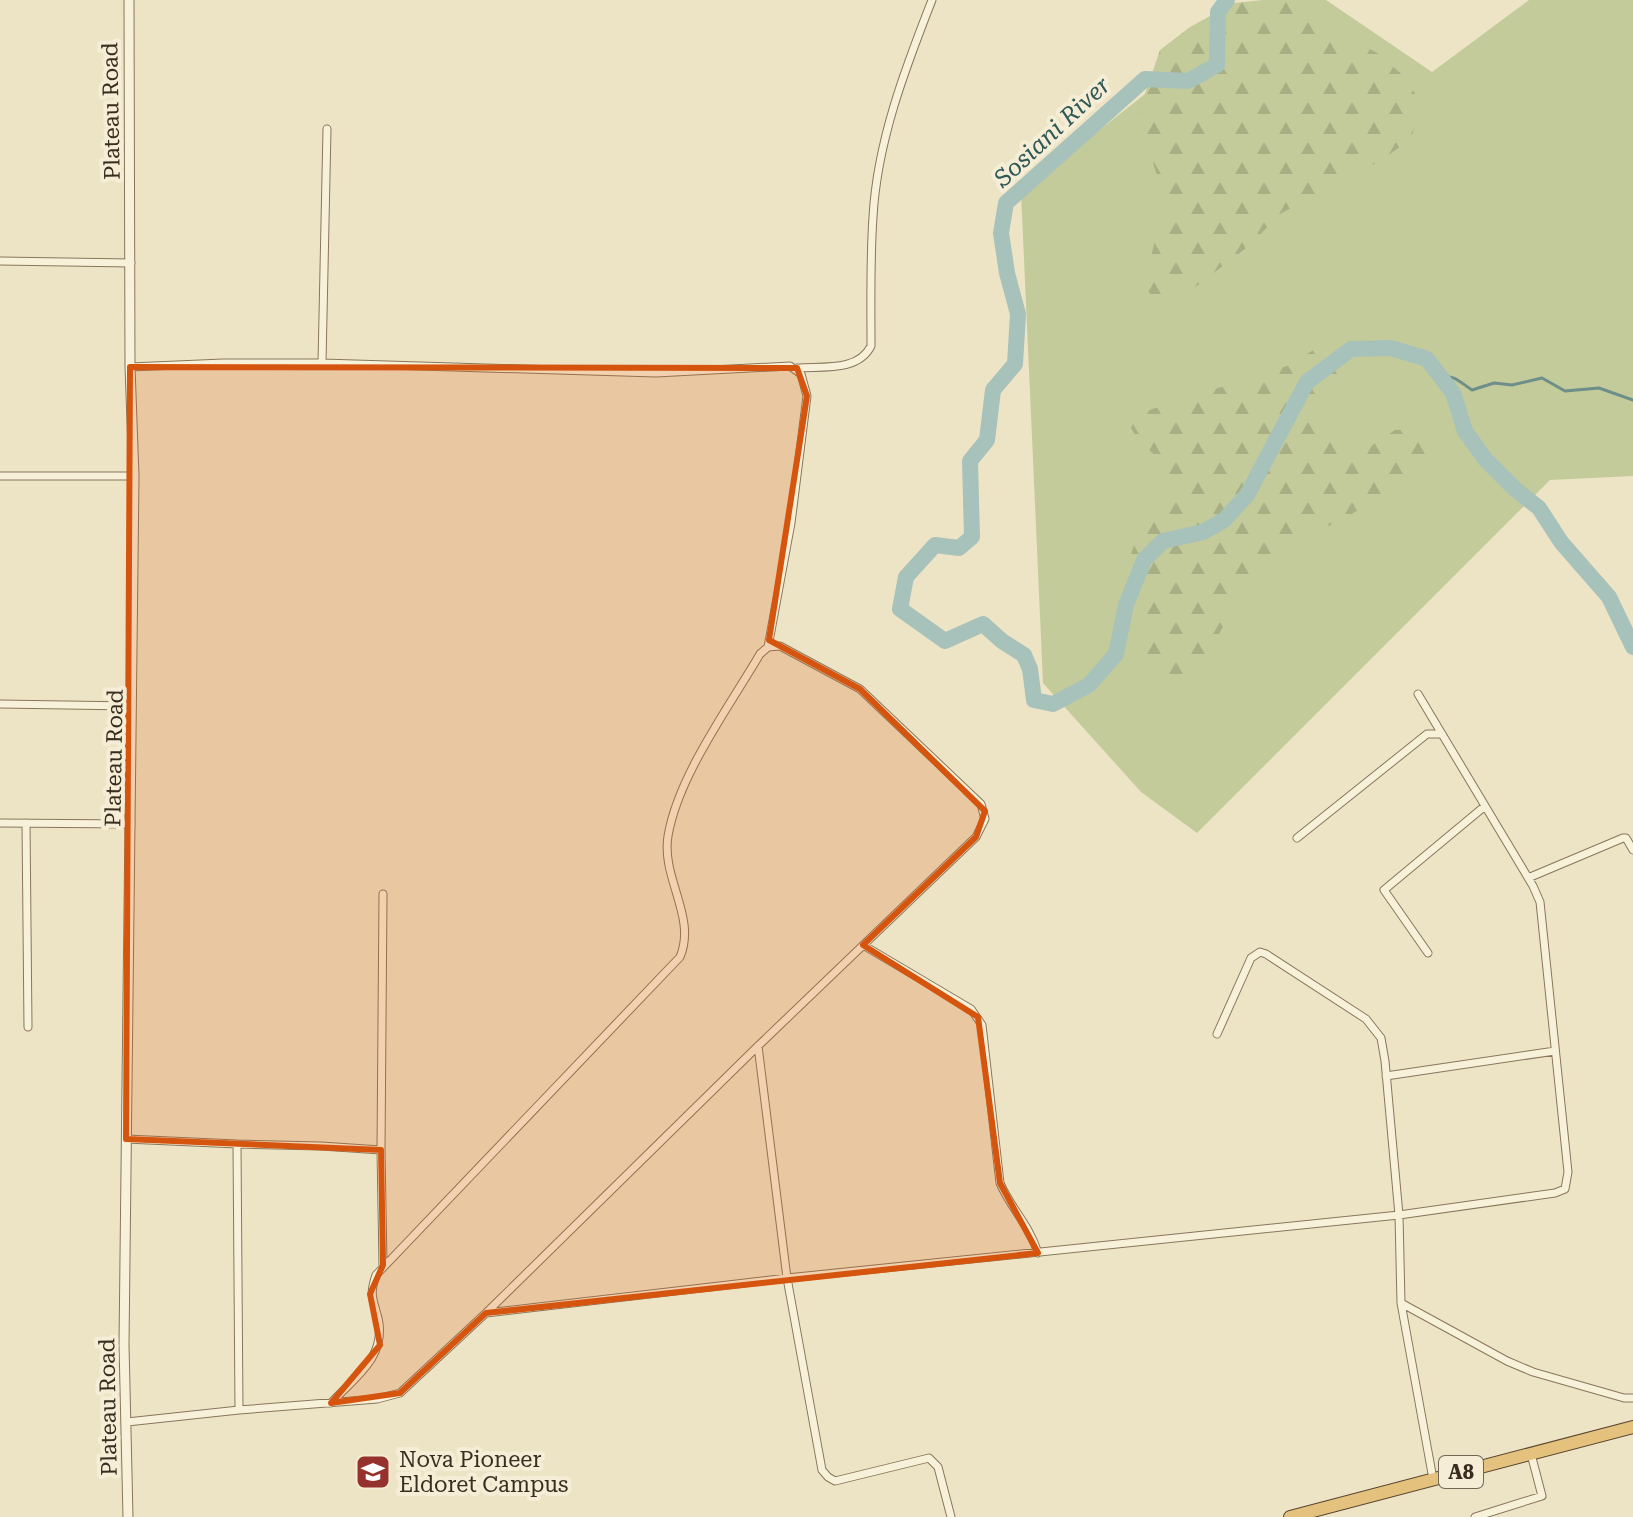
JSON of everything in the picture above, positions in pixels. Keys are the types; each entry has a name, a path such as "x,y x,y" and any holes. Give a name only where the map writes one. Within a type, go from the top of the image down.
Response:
{"highway":[{"name":"A8","path":"1290,1517 1313,1514 1633,1427"}],"street":[{"name":"Plateau Road","path":"128,1517 124,1345 134,476 130,367 129,0"},
{"path":"130,367 322,363 656,373 854,364 865,357 871,346 873,215 881,167 903,74 932,0"},
{"path":"322,363 327,129"},
{"path":"0,261 131,263"},
{"path":"768,647 791,523 807,396 797,368"},
{"path":"0,476 134,476"},
{"path":"127,1422 377,1399 400,1393 976,837 984,825 985,811 972,794 860,689 780,646 768,647 760,654 683,785 667,838 671,875 685,925 685,946 680,957 383,1265 370,1294 378,1319 380,1345 375,1357 331,1403"},
{"path":"486,1313 787,1278 1399,1215 1555,1193 1565,1189 1568,1172 1540,902 1418,694"},
{"path":"0,704 132,706"},
{"path":"1297,838 1427,734 1442,734"},
{"path":"1428,953 1384,890 1485,806"},
{"path":"0,823 131,824"},
{"path":"26,823 28,1027"},
{"path":"1528,878 1623,838 1633,850"},
{"path":"383,894 383,1265"},
{"path":"863,945 971,1009 978,1017 982,1025 1000,1183 1005,1196 1032,1232 1038,1253"},
{"path":"1217,1034 1251,958 1260,952 1366,1019 1381,1038 1399,1215 1401,1303 1433,1479"},
{"path":"758,1046 787,1278 822,1470 835,1481 929,1458 938,1467 951,1517"},
{"path":"1386,1076 1555,1051"},
{"path":"126,1139 381,1150"},
{"path":"237,1144 239,1410"},
{"path":"1401,1303 1520,1366 1624,1398 1633,1398"},
{"path":"1475,1517 1542,1496 1531,1454"}],"highlighted area":[{"path":"130,367 797,368 807,396 769,640 860,689 985,811 976,837 863,945 978,1017 1000,1183 1038,1253 486,1313 400,1393 331,1403 380,1345 370,1294 383,1265 381,1150 126,1139"}],"green space":[{"path":"1264,0 1326,0 1432,72 1529,0 1633,0 1633,476 1550,480 1197,833 1141,792 1043,683 1021,192"},
{"path":"1293,0 1337,31 1379,54 1408,80 1421,106 1411,139 1380,161 1280,214 1250,245 1189,292 1166,300 1151,295 1144,285 1164,204 1137,117 1160,50 1190,27 1234,3"},
{"path":"1315,349 1344,349 1353,369 1326,383 1312,404 1342,457 1368,448 1395,430 1427,429 1440,451 1425,472 1387,491 1344,519 1302,538 1256,583 1227,620 1199,668 1174,684 1145,673 1138,593 1127,566 1140,527 1161,499 1158,458 1138,440 1131,428 1137,414 1290,365"}],"waterway":[{"name":"Sosiani River","path":"1227,0 1218,12 1217,65 1188,81 1145,79 1006,203 1001,233 1018,314 1015,364 993,390 987,440 970,461 972,537 959,548 935,545 906,577 900,609 945,641 983,624 1024,655 1030,669 1034,700 1053,704 1089,685 1116,654 1126,605 1144,560 1163,541 1203,532 1224,520 1247,495 1307,382 1351,349 1391,348 1427,359 1453,393 1465,431 1485,459 1539,508 1561,542 1609,597 1633,647"},
{"path":"1440,377 1453,378 1472,390 1494,383 1512,385 1542,378 1565,391 1599,388 1633,400"}],"place":[{"name":"Nova Pioneer Eldoret Campus","path":"373,1472"}]}
